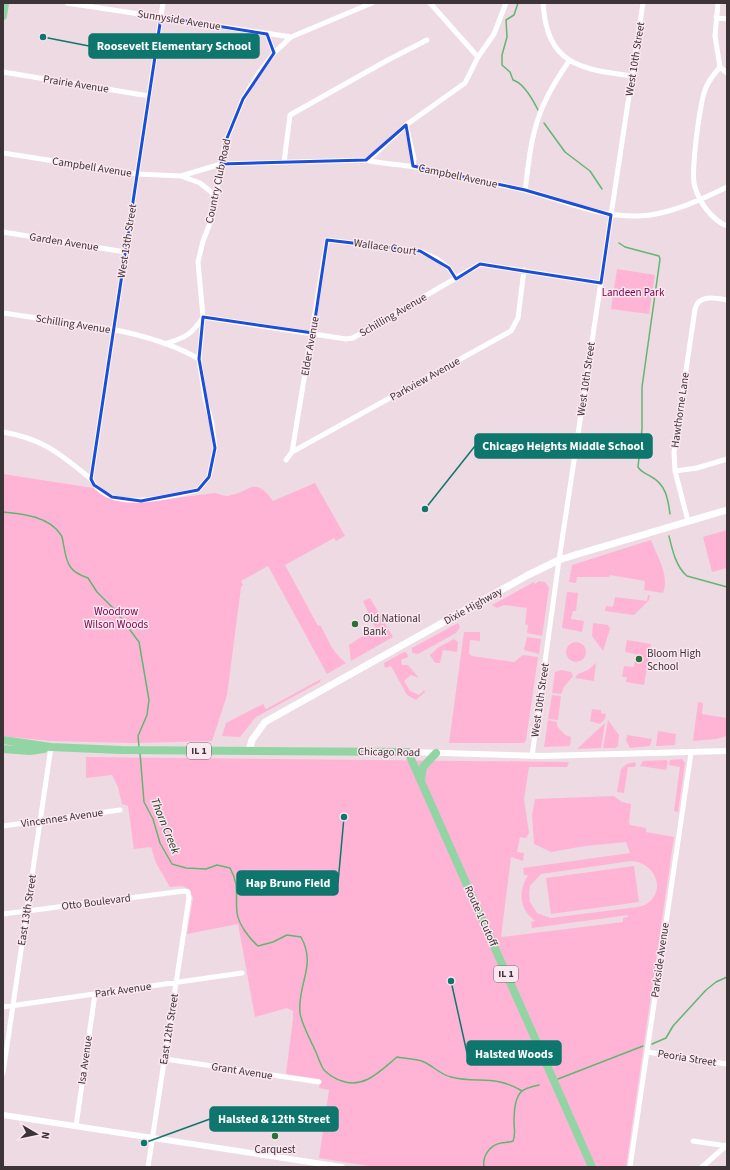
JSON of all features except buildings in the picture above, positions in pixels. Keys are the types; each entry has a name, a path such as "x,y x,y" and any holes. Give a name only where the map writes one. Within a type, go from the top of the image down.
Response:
{"main road":[{"path":"3,16 5,3"},
{"name":"Dixie Highway","path":"249,751 254,737 265,722 528,575 559,560 727,510"},
{"name":"Chicago Road","path":"3,740 51,747 150,751 408,752"},
{"name":"Chicago Road","path":"3,748 30,751 51,747"},
{"name":"Route 1 Cutoff","path":"408,752 592,1167"},
{"path":"421,780 423,767 436,752"}],"street":[{"name":"Sunnyside Avenue","path":"67,3 291,37"},
{"name":"West 13th Street","path":"91,479 163,3"},
{"name":"Country Club Road","path":"91,479 94,485 112,497 141,501 198,490 209,477 215,448 212,424 205,398 199,359 203,317 198,262 202,241 212,218 225,143 243,99 258,74 274,53 291,37 372,3"},
{"path":"430,3 478,57"},
{"path":"366,160 374,155 406,125 465,83 478,57 494,34 506,3"},
{"path":"543,3 547,32 555,46 569,61 593,71 632,76"},
{"name":"West 10th Street","path":"532,756 559,560 643,3"},
{"path":"718,3 715,36 720,67 727,73"},
{"path":"716,18 727,19"},
{"path":"267,34 274,53"},
{"path":"284,162 290,115 386,61 427,40"},
{"path":"525,190 534,133 551,88 569,61"},
{"path":"720,67 710,78 705,91 693,170 695,187 709,214 727,226"},
{"name":"Prairie Avenue","path":"3,72 149,96"},
{"path":"406,125 414,160 413,166"},
{"name":"Campbell Avenue","path":"3,153 137,174 181,176 200,182 216,196"},
{"name":"Campbell Avenue","path":"181,176 221,164 366,160 381,164 413,166 525,190 595,213 639,216 660,213 702,200 727,187"},
{"name":"Garden Avenue","path":"3,232 125,252"},
{"name":"Wallace Court","path":"327,240 420,251 437,259 449,268 456,279"},
{"name":"Elder Avenue","path":"292,452 313,333 327,240"},
{"name":"Schilling Avenue","path":"203,317 346,339 353,338 480,264 601,283"},
{"name":"Parkview Avenue","path":"286,460 292,452 511,331 518,318 524,270"},
{"name":"Hawthorne Lane","path":"688,521 675,471 675,445 695,310 700,300 709,298 727,300"},
{"name":"Schilling Avenue","path":"3,312 143,335 188,352 199,359"},
{"path":"165,344 187,336 195,330 203,317"},
{"path":"3,432 35,440 52,448 91,479"},
{"path":"675,471 697,468 727,459"},
{"name":"East 13th Street","path":"3,1073 51,747"},
{"name":"Chicago Road","path":"408,752 532,756 727,751"},
{"name":"Parkside Avenue","path":"630,1167 691,753"},
{"name":"Vincennes Avenue","path":"3,826 120,810"},
{"name":"Otto Boulevard","path":"3,914 184,891 188,892"},
{"name":"East 12th Street","path":"148,1167 189,898 188,892"},
{"name":"Park Avenue","path":"3,1007 242,974"},
{"name":"Isa Avenue","path":"76,1126 95,994"},
{"name":"Peoria Street","path":"647,1052 727,1064"},
{"name":"Grant Avenue","path":"165,1059 319,1082"},
{"path":"3,1115 153,1138 309,1165 342,1167"},
{"path":"693,1141 727,1146"},
{"path":"702,1167 727,1146"}],"highlighted area":[{"path":"161,17 267,34 274,53 243,99 225,143 221,164 366,160 406,125 413,166 525,190 611,215 601,283 480,264 456,279 449,268 420,251 327,240 313,333 203,317 199,359 215,448 209,477 198,490 141,501 112,497 94,485 91,479"}],"green space":[{"name":"Landeen Park","path":"617,269 655,275 649,314 611,309"},
{"name":"Woodrow Wilson Woods","path":"3,474 93,488 110,498 137,503 215,493 228,496 252,487 261,489 267,493 273,501 315,483 345,536 336,541 334,538 285,565 318,626 320,625 334,650 346,663 327,674 268,566 241,581 243,585 241,587 227,695 212,741 133,743 49,741 3,736"},
{"path":"727,530 727,568 712,572 703,537"},
{"path":"651,540 664,573 665,586 663,593 644,590 645,581 610,575 609,577 577,577 576,583 569,582 572,565"},
{"path":"539,581 545,582 549,588 542,636 527,633 528,625 525,624 527,608 504,605 497,608 492,605 534,582 535,584"},
{"path":"567,592 578,593 576,611 573,611 571,619 584,621 582,632 562,628"},
{"path":"648,595 650,595 649,600 634,615 605,611 606,606 613,607 615,597 647,601"},
{"path":"370,598 393,637 351,661 349,645 375,628 363,601"},
{"path":"458,623 460,627 456,633 418,654 412,653 412,648"},
{"path":"593,623 608,625 610,629 603,651 592,636"},
{"path":"464,632 480,632 480,641 470,640 469,654 472,656 514,662 523,655 538,657 526,740 524,743 449,743"},
{"path":"527,637 541,639 539,654 524,650"},
{"path":"454,639 458,642 457,652 443,650 440,663 435,663 430,655 439,647"},
{"path":"627,640 651,644 644,685 626,682 627,677 622,677 624,666 634,667 636,654 625,652"},
{"path":"572,642 580,642 586,648 586,656 580,662 572,662 566,656 566,648"},
{"path":"404,652 407,653 408,657 401,660 402,665 408,665 419,678 411,675 404,681 410,691 419,695 424,690 425,692 416,700 407,695 391,666 385,668 384,663"},
{"path":"596,663 594,681 575,678 578,674 588,670"},
{"path":"561,670 571,672 573,676 564,687 561,694 552,693 555,672"},
{"path":"321,679 320,682 256,717 240,737 222,736 226,723 263,704 266,709"},
{"path":"552,695 561,696 558,720 548,719"},
{"path":"698,702 703,703 702,714 727,718 727,736 716,739 693,741"},
{"path":"592,709 601,710 601,713 606,714 605,719 600,724 590,721"},
{"path":"548,720 557,722 557,726 565,735 571,737 570,746 544,747"},
{"path":"608,720 619,735 618,746 615,748 603,748"},
{"path":"605,723 601,748 577,749"},
{"path":"658,731 676,734 675,745 656,746"},
{"path":"627,735 652,739 650,746 630,748 626,741"},
{"path":"86,757 569,762 567,767 529,767 524,799 529,833 526,838 520,837 517,852 524,853 523,861 511,857 501,937 623,922 623,918 628,917 628,915 532,928 531,922 535,921 523,905 522,893 528,875 524,875 523,868 630,853 626,842 585,846 551,852 534,844 532,815 535,799 614,796 622,802 631,804 630,825 646,828 646,832 674,837 626,1167 375,1167 319,1158 329,1090 319,1088 320,1079 286,1074 293,1011 287,1008 255,1017 238,924 187,934 193,898 189,889 182,886 170,887 156,863 151,847 134,849 128,806 122,804 118,787 112,775 86,778","holes":["631,861 647,866 656,878 656,892 652,899 645,905 550,918 537,913 530,902 530,886 541,874"]},
{"path":"682,759 685,763 678,812 674,811 680,767 669,765 670,760"},
{"path":"666,760 668,762 666,770 640,766 643,761"},
{"path":"635,762 635,767 628,767 624,793 617,792 621,769 627,764"},
{"path":"634,866 639,902 551,914 546,878"}],"waterway":[{"path":"518,3 514,15 506,20 507,37 502,55 502,65 510,72 513,80 524,88 538,110"},
{"path":"544,123 565,152 590,171 602,189"},
{"path":"619,243 625,247 659,256 660,259 642,387 642,429 638,467 660,483 667,497 670,514"},
{"name":"Thorn Creek","path":"3,512 35,517 43,520 56,529 62,536 66,559 70,567 77,573 88,578 97,592 115,610 139,642 149,700 147,715 138,736 139,747"},
{"path":"669,536 677,563 687,576 727,587"},
{"name":"Thorn Creek","path":"140,753 144,802 153,819 160,843 172,864 186,868 206,869 217,865 230,868 236,885 238,918 245,931 258,946 273,942 287,935 301,937 305,947 307,966 301,993 300,1013 306,1032 321,1065 326,1072 339,1080 357,1083 365,1081 378,1073 397,1057 421,1061 451,1077 494,1081 512,1086 522,1091"},
{"path":"652,1044 666,1038 673,1026 706,990 716,982 727,977"},
{"path":"558,1079 643,1046"},
{"path":"484,1167 484,1159 493,1146 513,1141 515,1134 514,1122 516,1102 521,1092 530,1087 539,1085"}],"place":[{"name":"Roosevelt Elementary School","path":"43,37"},
{"name":"Chicago Heights Middle School","path":"425,509"},
{"name":"Old National Bank","path":"355,624"},
{"name":"Bloom High School","path":"639,659"},
{"name":"Hap Bruno Field","path":"344,817"},
{"name":"Halsted Woods","path":"451,981"},
{"name":"Carquest","path":"275,1136"},
{"name":"Halsted & 12th Street","path":"144,1143"}]}
